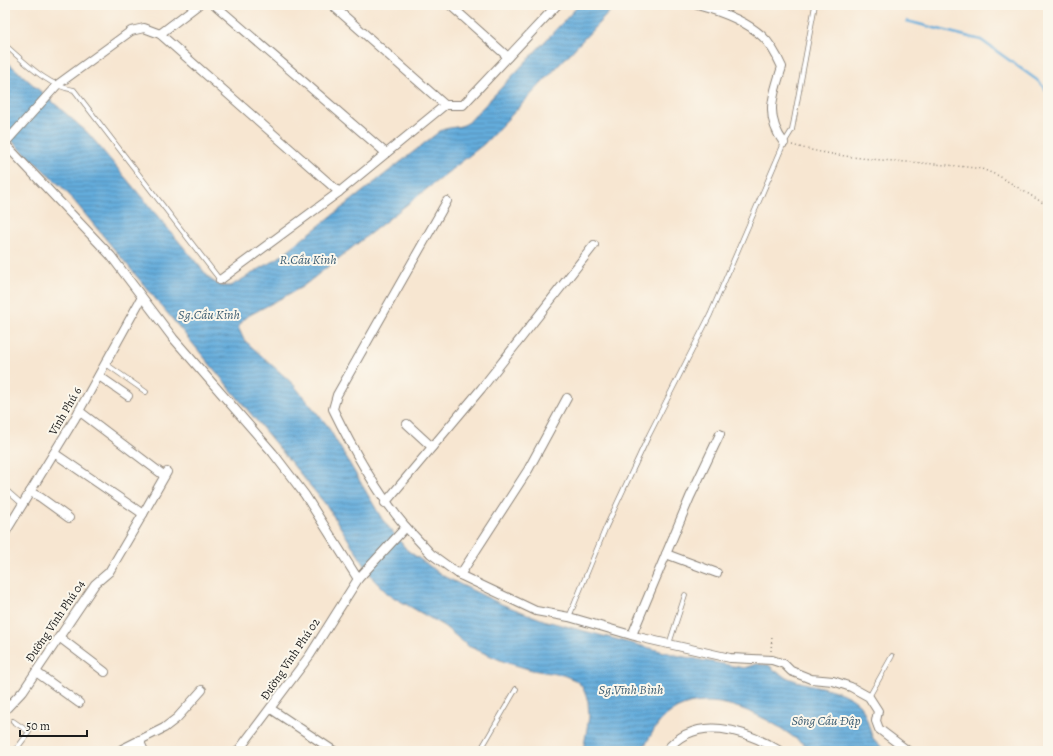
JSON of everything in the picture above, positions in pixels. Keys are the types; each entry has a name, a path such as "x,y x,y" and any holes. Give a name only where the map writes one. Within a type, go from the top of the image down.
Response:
{"street":[{"path":"160,34 198,5"},
{"path":"215,5 386,153"},
{"path":"450,5 508,57"},
{"path":"697,5 714,10 739,21 762,36 774,51 782,67 772,100 771,110 777,131 784,143"},
{"path":"336,6 445,105"},
{"path":"220,280 339,192 445,105 463,105 508,57 551,7"},
{"path":"339,192 160,34 144,28 131,31 56,86 7,142 110,256 141,299 173,338 273,453 305,495 360,576"},
{"path":"447,201 337,395 333,409 351,445 385,503 431,554 460,575 536,611 569,617 632,635 730,658 767,660 784,664 790,671 811,679 842,683 869,697 878,711 876,721 879,729 908,751"},
{"path":"385,503 481,389 594,245"},
{"name":"Vĩnh Phú 6","path":"5,533 79,411 141,299"},
{"path":"99,376 128,396"},
{"path":"460,575 528,470 567,398"},
{"name":"Đường Vĩnh Phú 04","path":"5,710 23,691 95,584 109,572 164,473 79,411"},
{"path":"407,424 432,447"},
{"path":"632,635 666,554 720,434"},
{"path":"54,453 142,514"},
{"path":"30,492 40,497 70,518"},
{"name":"Đường Vĩnh Phú 02","path":"238,751 310,655 360,576 406,527"},
{"path":"666,554 717,573"},
{"path":"59,637 105,672"},
{"path":"36,672 79,704"},
{"path":"121,751 122,749 164,728 177,718 202,690"},
{"path":"271,709 334,751"},
{"path":"666,751 675,741 686,733 704,729 728,730 745,733 780,751"},
{"path":"139,740 144,751"}],"lane":[{"path":"569,617 606,527 649,435 710,315 784,143 794,124 815,5"},
{"path":"5,44 56,86 74,90 220,280"},
{"path":"105,363 146,392"},
{"path":"5,489 23,504"},
{"path":"669,644 685,595"},
{"path":"869,697 892,656"},
{"path":"480,751 516,689"},
{"path":"13,721 29,732 15,751"},
{"path":"483,746 489,751"}],"path":[{"path":"784,143 805,149 856,157 982,169 999,176 1048,206"},
{"path":"767,660 772,648 772,636"}],"water":[{"path":"579,5 616,5 484,144 302,287 246,317 238,327 244,340 292,383 327,425 382,519 407,550 445,577 501,604 546,621 680,656 744,668 756,664 769,665 778,673 789,678 838,692 859,704 864,712 873,738 887,751 817,751 767,720 740,708 712,702 697,702 684,706 666,716 651,735 642,751 583,751 589,717 588,701 583,688 579,683 563,675 532,670 505,662 468,646 444,626 388,594 374,580 327,506 65,190 5,135 5,60 88,133 211,280 221,286 231,286 278,258 440,131 447,128 462,126 469,122"}],"waterway":[{"path":"907,21 981,40 1037,80 1048,92"}],"water label":[{"name":"R.Cầu Kinh","path":"308,259"},
{"name":"Sg.Cầu Kinh","path":"209,314"},
{"name":"Sg.Vĩnh Bình","path":"631,689"},
{"name":"Sông Cầu Đập","path":"826,720"}]}
